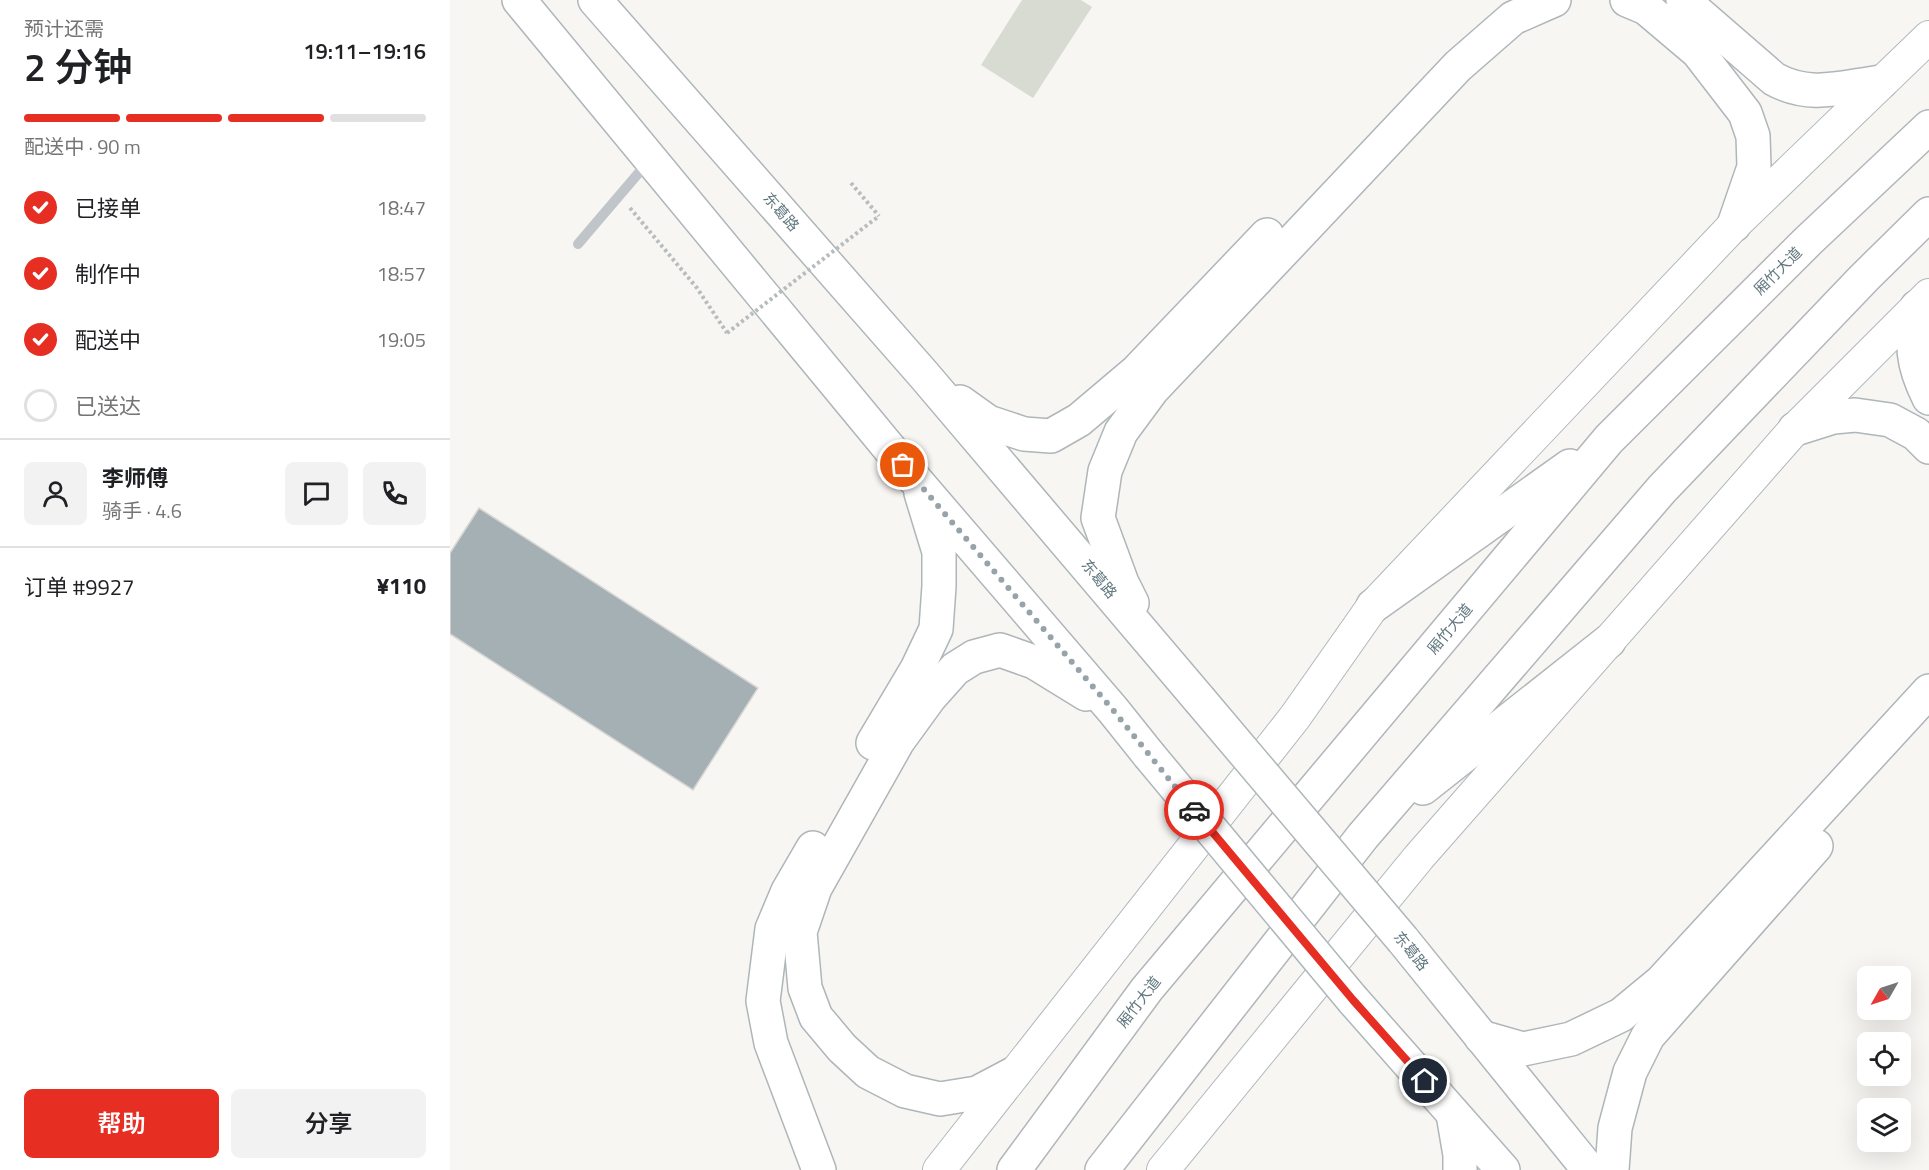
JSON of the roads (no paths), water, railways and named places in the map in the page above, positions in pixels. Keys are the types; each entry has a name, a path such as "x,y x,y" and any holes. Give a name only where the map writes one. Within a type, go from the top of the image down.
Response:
{"main road":[{"path":"519,0 918,483 1113,710 1353,1000 1503,1170"},
{"name":"东葛路","path":"595,0 924,375 1150,639 1403,940 1589,1170"},
{"path":"924,375 988,422 1024,434 1051,436 1079,420 1137,371 1475,21 1501,0"},
{"path":"1150,639 1122,583 1098,518 1105,471 1121,432 1152,390 1458,66 1513,18 1554,0"},
{"path":"1627,0 1646,8 1698,52 1745,113 1753,135 1754,167 1734,225"},
{"path":"1683,0 1774,79 1788,87 1802,91 1815,91 1881,82"},
{"path":"939,1170 1295,717 1373,606 1734,225 1929,37"},
{"name":"厢竹大道","path":"1014,1170 1148,989 1609,439 1808,241 1929,127"},
{"path":"1102,1170 1363,836 1662,489 1864,278 1929,214"},
{"path":"1923,301 1913,356 1929,398"},
{"path":"1163,1170 1419,856 1795,429 1923,301"},
{"path":"1795,429 1833,417 1855,415 1890,420 1916,434 1929,447"},
{"path":"1373,606 1609,439"},
{"path":"819,1170 771,1043 763,1001 772,929 788,891 917,669 936,629 939,552 918,483"},
{"path":"1363,836 1609,640"},
{"path":"1013,1074 977,1093 940,1099 905,1091 868,1072 842,1048 816,1017 805,988 800,932 815,888 898,741 930,697 955,669 974,657 1000,650 1034,662 1113,710"},
{"path":"1481,1037 1523,1049 1571,1039 1627,1009 1661,982 1929,691"},
{"path":"1612,1170 1615,1128 1630,1072 1648,1036 1929,718"},
{"path":"1453,1114 1460,1155 1460,1170"}],"lane":[{"path":"578,244 650,159"}]}
